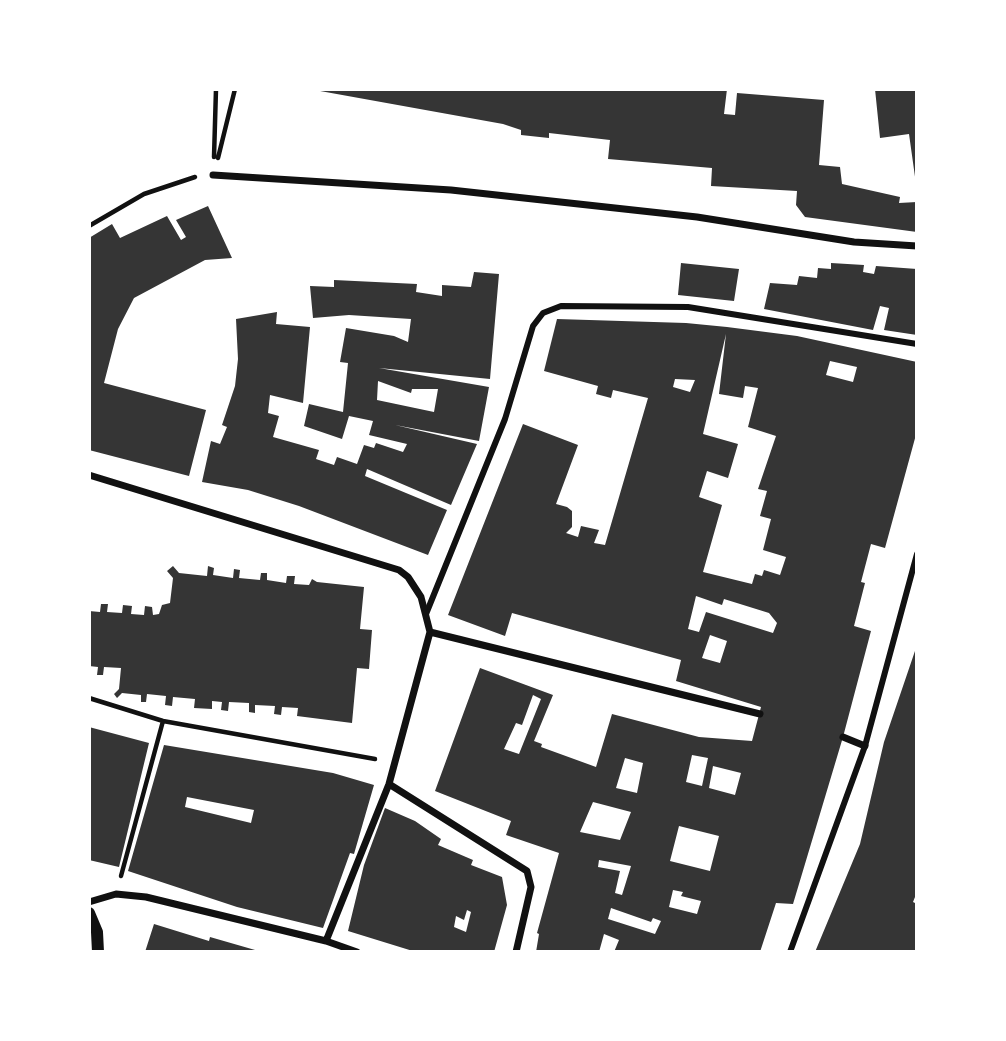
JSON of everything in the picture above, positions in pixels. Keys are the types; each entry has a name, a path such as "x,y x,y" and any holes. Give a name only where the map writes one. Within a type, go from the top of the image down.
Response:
{"street":[{"path":"213,175 451,190 697,217 854,242 917,246"},
{"path":"426,614 505,419 533,326 543,313 561,306 688,307 917,344"},
{"path":"89,475 399,570 414,586 426,614 430,632 389,784 326,941"},
{"path":"790,952 865,746 917,554"},
{"path":"430,632 760,714"},
{"path":"843,737 865,746"},
{"path":"389,784 527,871 531,887 516,952"},
{"path":"89,902 116,894 146,897 326,941 358,952"},
{"path":"89,913 97,932 97,952"}],"path":[{"path":"213,175 216,89"},
{"path":"213,175 235,89"},
{"path":"89,226 144,194 194,177 213,175"},
{"path":"89,698 163,721 395,762"},
{"path":"116,894 163,721"}],"building":[{"path":"309,89 727,89 724,114 735,115 737,93 824,100 819,165 840,167 842,184 900,197 899,203 917,202 917,232 805,217 796,205 797,191 711,186 712,168 608,159 610,140 549,133 549,138 521,135 521,130 503,124"},
{"path":"875,89 917,89 917,191 909,134 880,138"},
{"path":"208,206 232,258 205,260 134,298 118,329 104,383 206,410 189,476 89,450 89,238 112,224 120,238 167,216 181,240 186,237 176,220"},
{"path":"681,263 739,269 734,301 678,295"},
{"path":"831,263 864,265 863,272 874,274 876,266 917,269 917,335 884,330 889,308 880,306 873,330 764,309 770,283 797,285 799,276 817,278 818,268 831,269"},
{"path":"474,272 499,274 490,379 379,368 489,387 479,441 395,425 477,444 451,505 367,469 365,476 447,510 428,555 299,506 248,490 202,482 211,441 220,444 227,427 222,425 235,386 238,359 236,319 277,312 276,324 310,327 303,403 270,395 268,413 279,416 273,437 319,450 316,459 334,465 337,457 357,464 364,445 374,448 376,443 403,452 407,444 369,435 373,421 349,416 342,439 304,426 309,404 343,412 348,363 340,362 346,328 394,336 408,342 411,319 349,315 313,318 310,286 334,287 334,280 417,284 416,292 442,296 442,285 471,287","holes":["378,381 411,393 412,389 438,389 434,412 377,400"]},
{"path":"557,319 727,327 797,336 917,362 917,431 885,548 871,544 861,582 865,583 854,626 871,631 843,737 793,904 776,903 760,952 614,952 619,940 604,934 599,952 536,952 537,933 559,853 506,835 511,821 435,791 480,668 553,695 534,741 542,744 541,747 596,767 612,714 699,737 752,741 761,707 676,681 681,660 512,613 505,636 448,615 523,424 578,445 556,504 572,511 572,527 566,533 578,537 581,526 599,530 594,543 605,545 648,398 613,390 611,398 596,394 598,386 544,371","holes":["726,334 719,394 743,398 745,386 758,388 748,427 776,436 758,489 767,491 760,516 771,519 763,550 786,557 780,575 764,570 762,576 755,574 752,584 703,572 722,505 699,497 707,471 728,478 738,444 703,434","830,361 857,367 853,382 826,375","675,379 695,380 690,392 673,387","696,596 722,605 724,599 769,613 777,623 773,633 706,612 699,632 688,629","710,635 727,641 720,663 702,658","533,695 541,699 519,754 504,749 516,723 522,725","692,755 708,758 702,786 686,782","625,758 643,763 637,793 616,788","713,766 741,773 735,795 709,788","593,802 631,812 620,840 580,832","679,826 719,836 710,871 670,861","599,860 631,866 622,895 615,893 620,871 598,867","673,890 683,892 681,896 701,901 697,914 669,907","611,908 651,922 653,918 661,921 655,934 608,919"]},
{"path":"173,566 179,573 207,576 208,566 214,568 213,575 233,578 234,569 240,570 239,578 260,580 261,573 267,573 267,580 286,583 287,576 295,576 294,584 309,585 312,579 317,582 364,587 360,629 372,630 369,669 357,668 352,723 297,716 298,708 282,707 281,715 274,714 275,706 255,705 255,713 249,712 249,703 229,702 228,711 221,710 222,702 212,701 212,709 194,708 195,699 173,697 172,706 165,705 166,696 147,694 146,702 141,702 141,695 122,693 117,698 114,694 119,689 121,668 104,667 103,675 97,675 98,667 89,666 89,611 100,612 101,604 108,604 107,612 122,613 123,605 132,606 131,614 144,615 145,606 152,607 153,615 159,614 162,605 170,603 173,578 167,571"},
{"path":"916,648 917,892 913,902 917,904 917,952 815,952 860,844 884,742"},
{"path":"89,727 149,743 119,867 89,860"},
{"path":"164,745 333,773 374,785 354,854 350,853 323,928 237,907 128,871","holes":["187,797 254,810 251,823 185,807"]},
{"path":"385,808 415,821 441,839 438,845 473,860 471,865 502,877 507,905 494,952 416,952 348,931 364,865","holes":["467,910 471,912 466,932 454,927 456,916 464,920"]},
{"path":"154,924 209,941 210,937 262,952 145,952"}]}
